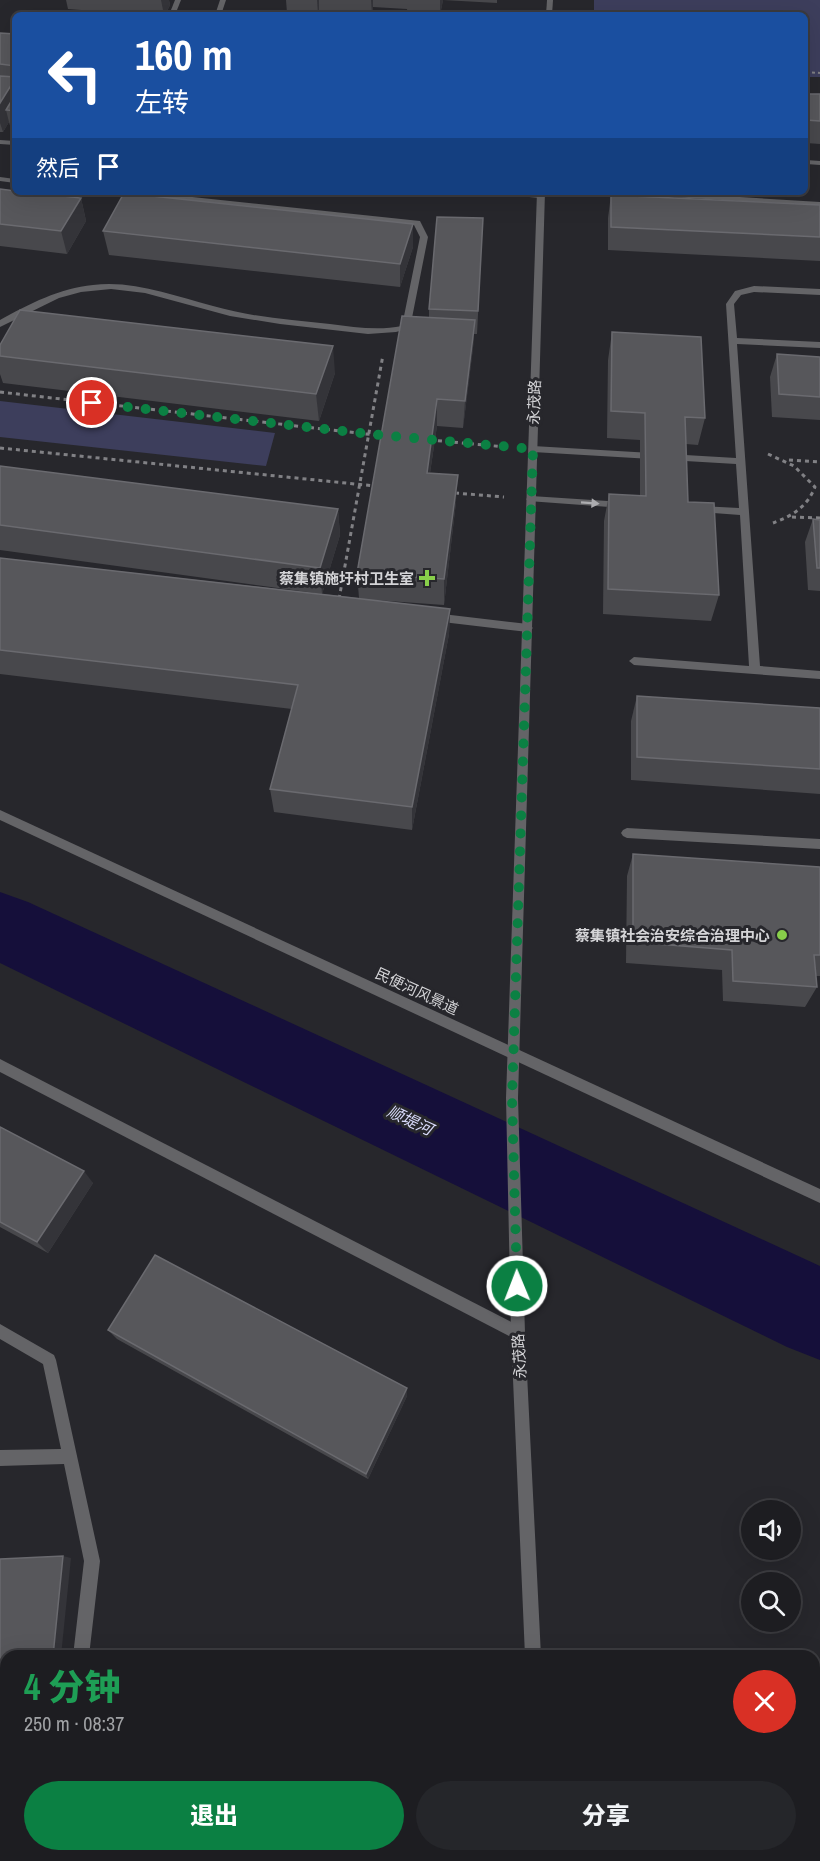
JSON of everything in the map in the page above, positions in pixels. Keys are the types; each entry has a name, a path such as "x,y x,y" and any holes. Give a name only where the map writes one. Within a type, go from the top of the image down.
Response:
{"street":[{"path":"0,324 24,310 56,297 91,287 112,287 139,288 229,313 294,324 387,332 406,328 424,237 417,223 151,195"},
{"name":"永茂路","path":"533,1650 518,1333 512,1098 541,195"},
{"path":"671,195 820,204"},
{"path":"755,670 730,304 738,293 754,289 820,292"},
{"path":"733,341 820,345"},
{"path":"533,449 741,461"},
{"path":"531,499 638,506"},
{"path":"685,508 745,512"},
{"path":"421,615 528,628"},
{"path":"634,661 820,675"},
{"name":"民便河风景道","path":"0,815 820,1196"},
{"path":"627,833 820,844"},
{"path":"0,1065 518,1333"},
{"path":"0,1331 49,1360 92,1561 82,1650"},
{"path":"0,1458 70,1456"}],"path":[{"path":"338,606 387,332"},
{"path":"0,392 392,436"},
{"path":"427,440 533,449"},
{"path":"740,445 785,460 820,462"},
{"path":"0,448 382,487"},
{"path":"785,460 808,477 815,487 811,499 791,517"},
{"path":"451,492 531,499"},
{"path":"746,529 791,517 820,518"}],"shaded area":[{"path":"594,0 820,0 820,77 808,77 808,12 594,12"},
{"path":"0,401 275,433 266,466 0,437"}],"building":[{"path":"0,33 12,34 12,66 0,64"},
{"path":"0,76 12,77 12,84 0,103"},
{"path":"808,94 820,94 820,121 808,120"},
{"path":"12,100 12,111 6,110"},
{"path":"0,189 12,191 12,195 54,195 81,198 61,231 0,224"},
{"path":"123,195 143,195 413,224 400,264 103,231"},
{"path":"611,195 820,205 820,237 611,227"},
{"path":"437,217 483,218 478,311 429,309"},
{"path":"20,310 333,346 316,394 0,356 0,345"},
{"path":"402,316 475,320 465,401 437,399 427,473 458,475 444,579 357,573"},
{"path":"612,332 701,337 705,418 685,417 688,502 714,503 719,595 608,589 609,494 646,496 645,413 611,411"},
{"path":"777,354 820,357 820,397 779,394"},
{"path":"0,466 338,509 320,568 0,525"},
{"path":"813,519 820,520 820,568 817,568"},
{"path":"0,558 450,609 412,807 270,789 298,685 0,650"},
{"path":"637,696 820,708 820,769 637,757"},
{"path":"633,854 820,867 820,955 814,955 817,987 733,981 732,950 633,942"},
{"path":"0,1127 84,1171 37,1242 0,1222"},
{"path":"155,1255 407,1388 366,1474 108,1330"},
{"path":"63,1556 54,1650 0,1650 0,1559"}],"waterway":[{"name":"顺堤河","path":"0,926 820,1314"}],"place":[{"name":"蔡集镇施圩村卫生室","path":"427,578"},
{"name":"蔡集镇社会治安综合治理中心","path":"782,935"}],"route":[{"path":"92,403 369,434 533,449 512,1098 517,1286"}]}
